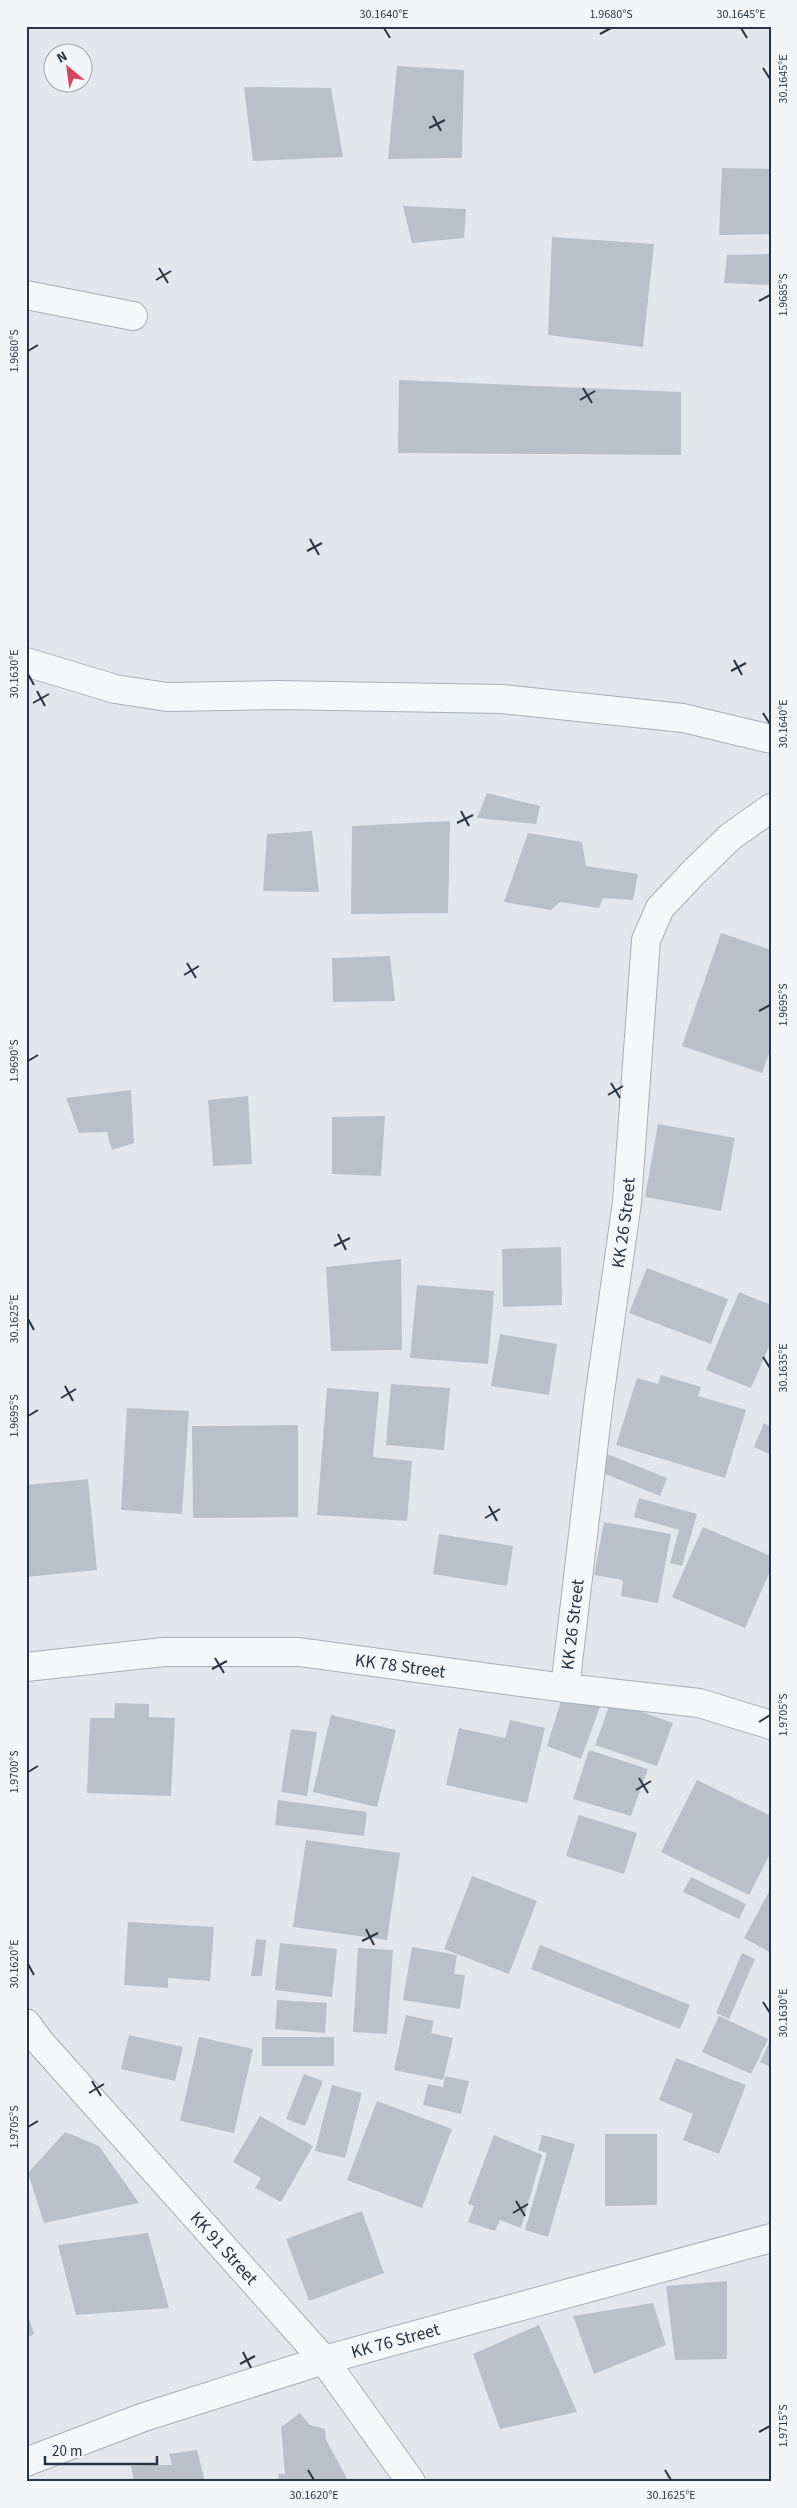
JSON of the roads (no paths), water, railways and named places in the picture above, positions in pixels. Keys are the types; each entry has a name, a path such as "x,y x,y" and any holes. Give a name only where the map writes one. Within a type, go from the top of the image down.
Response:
{"street":[{"path":"26,294 134,316"},
{"path":"26,662 115,689 168,697 278,695 502,699 683,718 771,739"},
{"name":"KK 26 Street","path":"565,1688 598,1409 627,1202 646,940 660,908 730,837 771,808"},
{"name":"KK 78 Street","path":"26,1668 164,1652 299,1652 565,1688 699,1703 771,1725"},
{"name":"KK 91 Street","path":"26,2023 40,2042 324,2360 411,2482"},
{"name":"KK 76 Street","path":"26,2462 144,2416 324,2360 771,2238"}]}
